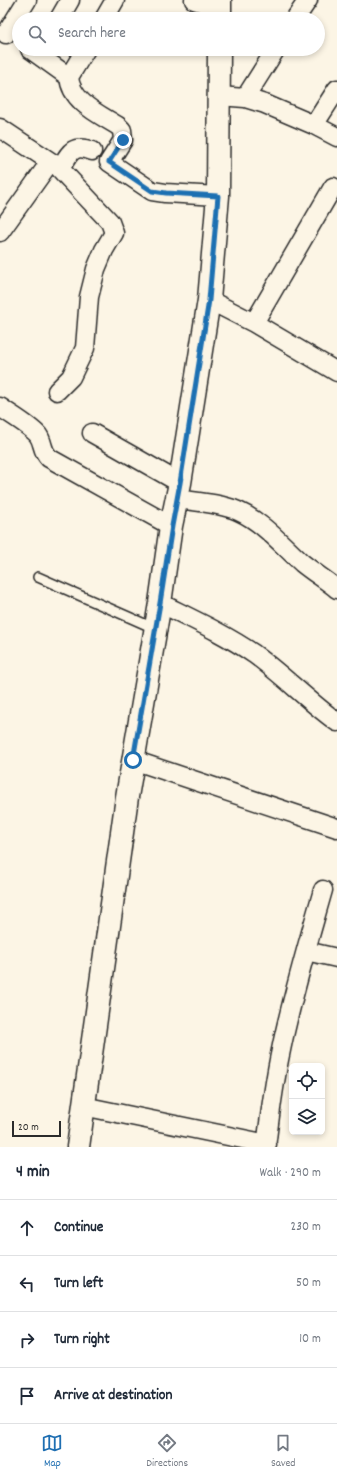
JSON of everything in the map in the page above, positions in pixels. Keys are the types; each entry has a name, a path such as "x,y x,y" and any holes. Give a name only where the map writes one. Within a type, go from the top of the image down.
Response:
{"street":[{"path":"20,12 27,0"},
{"path":"63,12 70,0"},
{"path":"108,12 115,0"},
{"path":"194,0 220,9"},
{"path":"300,12 308,0"},
{"path":"43,56 70,77"},
{"path":"82,56 70,77 72,90 84,104 122,130 123,140 101,157"},
{"path":"78,1147 133,760 179,491 209,300 218,196 219,56"},
{"path":"244,98 271,56"},
{"path":"314,125 337,89"},
{"path":"219,96 244,98 265,104 314,125 337,137"},
{"path":"0,128 55,165 110,222 114,232 96,269 89,297 85,348 71,377 57,391"},
{"path":"0,232 55,165 74,149 83,147 101,157 152,191 218,196"},
{"path":"254,323 332,187"},
{"path":"209,300 254,323 337,372"},
{"path":"0,408 39,436 44,453 49,458 172,526"},
{"path":"92,433 179,491 238,511 254,520 274,536 303,564 337,589"},
{"path":"160,603 235,642 255,655 317,708 337,722"},
{"path":"133,760 337,828"},
{"path":"83,1106 267,1145 272,1097 281,1049 306,951 324,890"},
{"path":"306,951 337,958"}],"lane":[{"path":"38,577 156,629"}],"route":[{"path":"123,140 109,162 143,186 159,193 218,196 209,300 180,483 133,760"}]}
